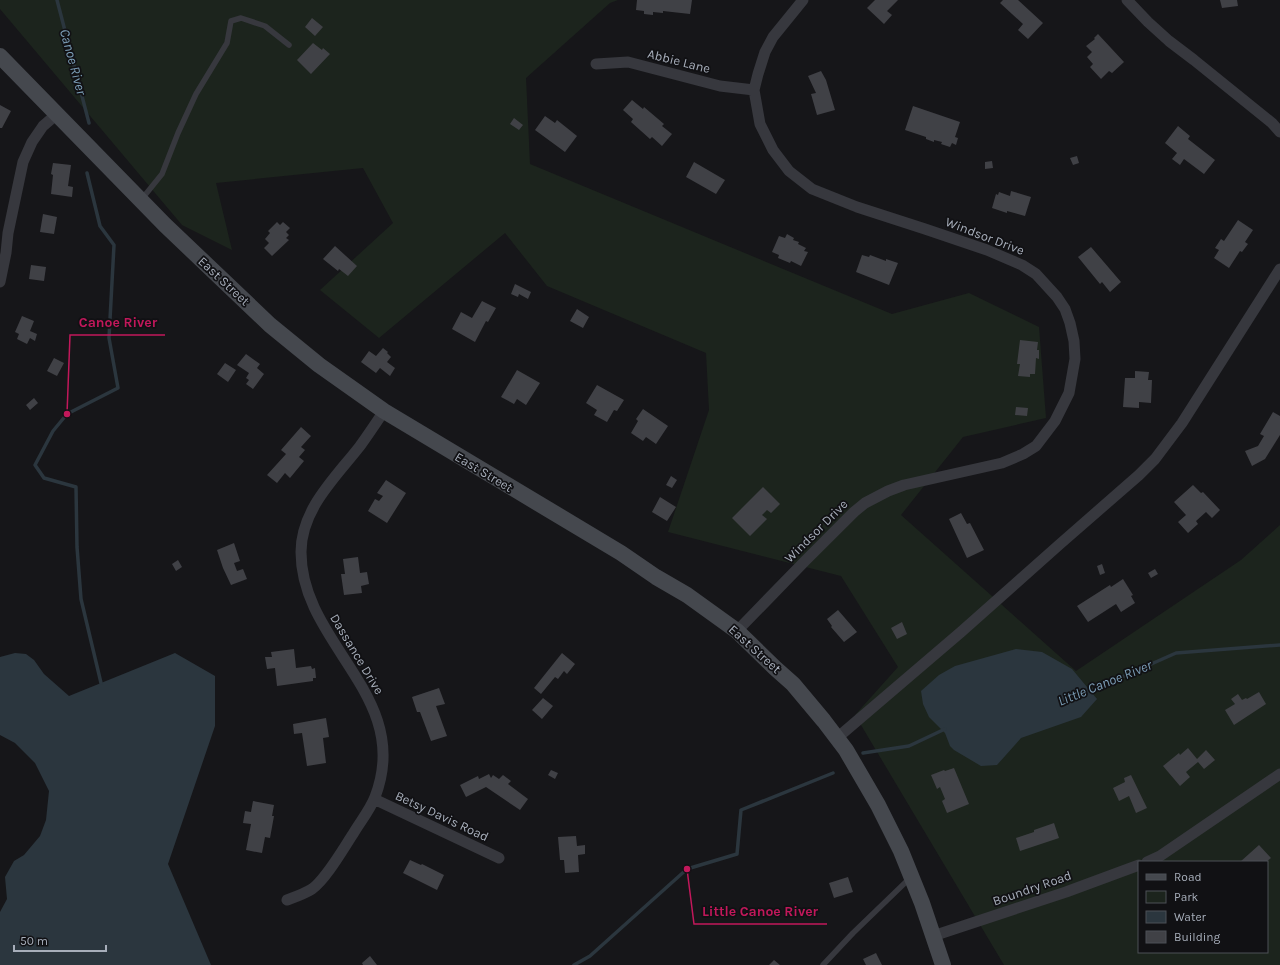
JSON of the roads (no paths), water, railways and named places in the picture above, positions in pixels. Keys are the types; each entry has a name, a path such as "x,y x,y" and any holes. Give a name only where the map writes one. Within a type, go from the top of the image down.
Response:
{"street":[{"name":"Windsor Drive","path":"737,631 865,502 888,491 904,486 1002,463 1023,454 1036,446 1055,421 1069,393 1075,360 1074,341 1066,309 1036,274 1022,265 987,250 857,207 812,189 789,171 773,150 760,124 754,90 765,52 773,37 803,0"},
{"path":"1127,0 1169,41 1272,123 1280,132"},
{"name":"East Street","path":"0,56 205,263 270,325 319,365 384,411 621,553 656,577 687,595 737,631 793,684 837,738 878,805 911,876 943,965"},
{"name":"Abbie Lane","path":"596,64 628,62 720,86 754,90"},
{"path":"0,282 6,253 8,233 23,162 32,142 43,126 57,114"},
{"path":"837,738 961,632 1134,480 1155,458 1182,423 1280,269"},
{"name":"Dassance Drive","path":"287,900 304,893 319,883 343,849 374,799 378,789 383,765 381,735 368,696 322,623 309,598 303,572 301,552 305,529 313,508 334,478 361,445 384,411"},
{"path":"1149,861 1160,856 1280,774"},
{"name":"Betsy Davis Road","path":"374,799 499,858"},
{"name":"Boundry Road","path":"933,936 1066,892 1138,865"}],"lane":[{"path":"141,200 162,174 178,133 196,94 227,43 231,21 241,18 265,26 289,46"},
{"path":"823,965 911,876"}],"water":[{"path":"1016,649 1042,652 1072,669 1097,699 1081,717 1021,738 997,765 981,766 950,746 945,733 929,717 923,704 921,691 939,675 955,666"},
{"path":"15,653 26,654 34,660 44,674 69,696 175,653 215,676 215,726 168,864 211,965 0,965 0,912 7,899 5,877 14,861 24,855 40,836 46,820 49,791 35,763 15,743 0,735 0,657"}],"waterway":[{"name":"Canoe River","path":"57,0 89,123"},
{"name":"Canoe River","path":"87,173 100,226 114,245 109,338 118,388 67,414 53,431 35,465 44,478 76,487 77,547 81,599 101,683"},
{"name":"Little Canoe River","path":"1086,693 1176,653 1280,645"},
{"name":"Little Canoe River","path":"863,753 909,746 945,729"},
{"name":"Little Canoe River","path":"574,965 590,956 687,869 737,854 741,810 833,773"}],"place":[{"name":"Canoe River","path":"67,414"},
{"name":"Little Canoe River","path":"687,869"}]}
